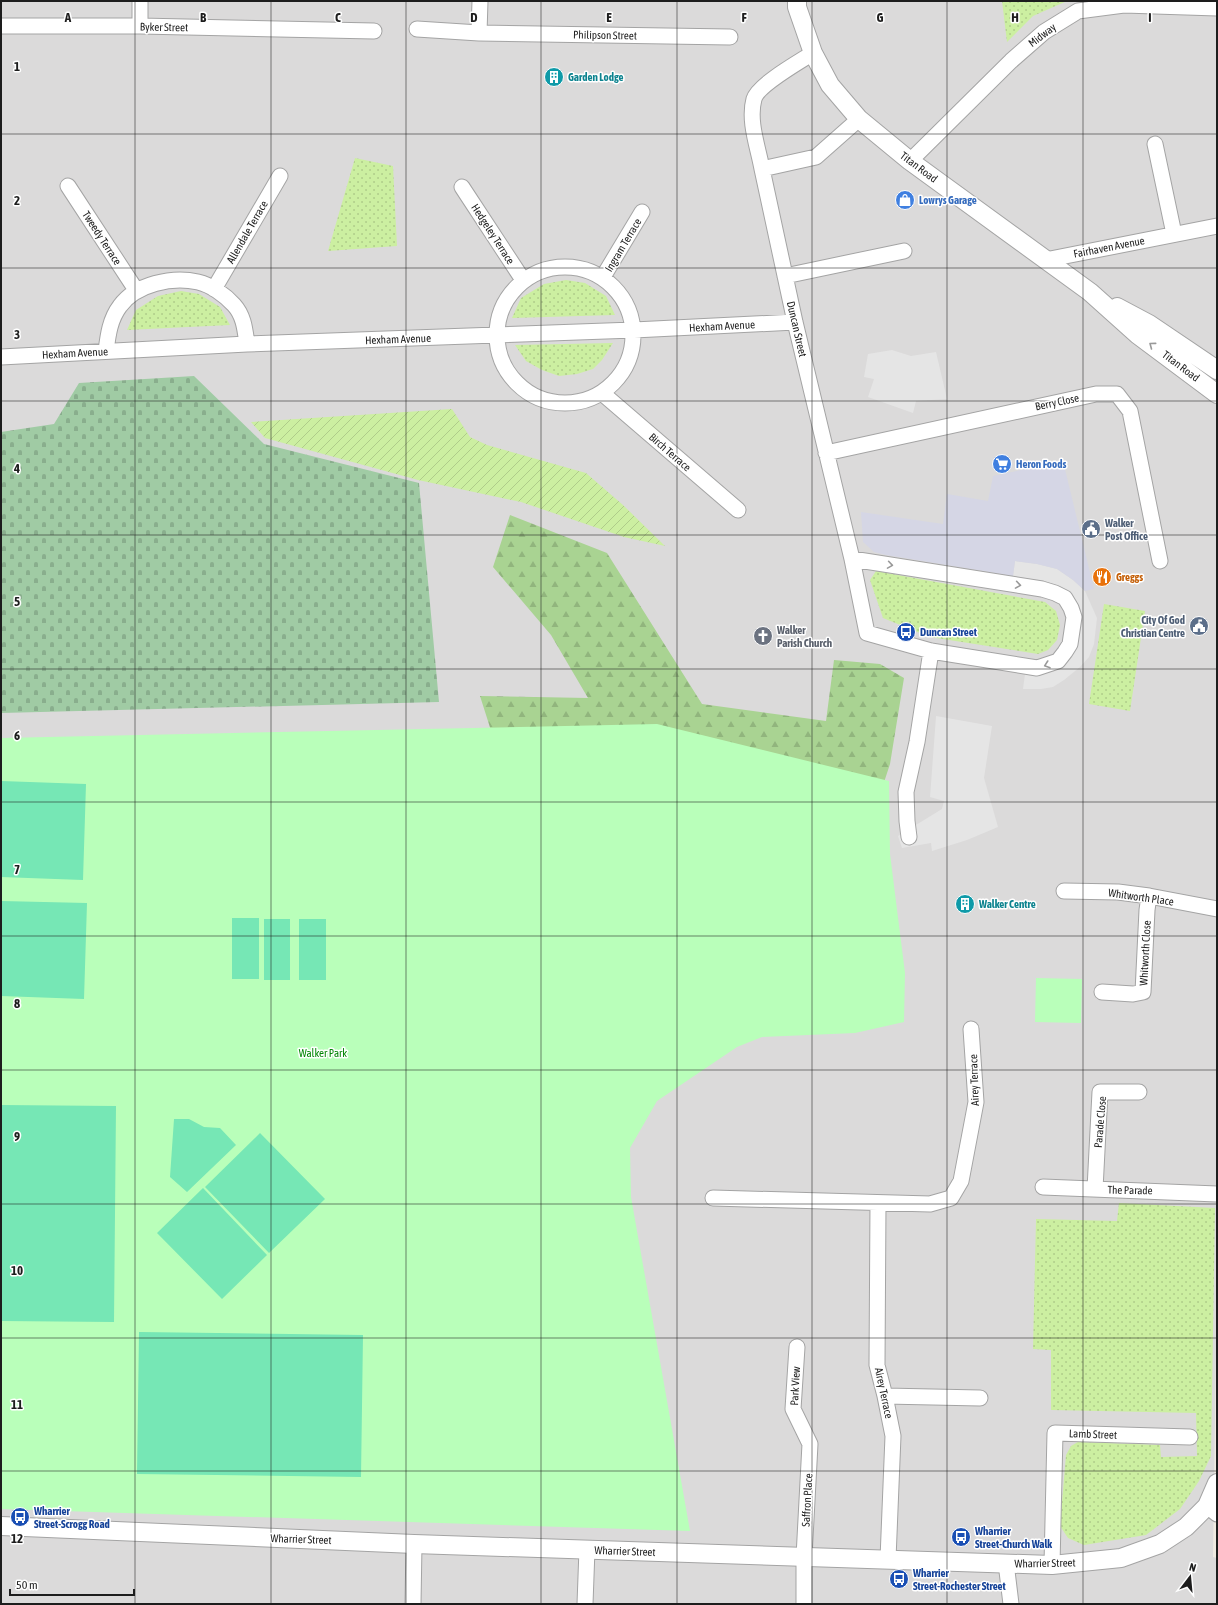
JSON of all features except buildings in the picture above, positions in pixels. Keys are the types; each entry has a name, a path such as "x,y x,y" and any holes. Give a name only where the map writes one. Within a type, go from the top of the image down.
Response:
{"street":[{"path":"140,1 140,26"},
{"path":"480,1 480,33"},
{"name":"Titan Road","path":"797,1 797,7 813,53 830,85 859,119 910,161 1090,292 1138,335 1217,394"},
{"name":"Midway","path":"910,161 1011,61 1044,32 1078,11 1124,5 1217,8"},
{"name":"Byker Street","path":"1,26 140,26 374,32"},
{"name":"Philipson Street","path":"417,29 480,33 730,38"},
{"name":"Duncan Street","path":"813,53 771,80 754,97 752,116 785,276 852,559 867,633 931,650 1023,667 1038,668 1058,661 1070,644 1074,617 1065,598 1055,593 1042,589 852,559"},
{"path":"762,170 816,157 859,119"},
{"path":"1155,144 1174,234"},
{"name":"Allendale Terrace","path":"214,289 280,176"},
{"name":"Tweedy Terrace","path":"68,186 136,290"},
{"name":"Hedgeley Terrace","path":"462,187 523,280"},
{"name":"Ingram Terrace","path":"603,278 642,212"},
{"name":"Fairhaven Avenue","path":"1045,260 1217,226"},
{"path":"785,276 904,251"},
{"path":"563,266 584,268 603,278 618,292 629,310 634,330 631,354 620,377 602,393 579,402 555,403 532,396 513,380 500,359 496,335 499,314 508,295 523,280 542,270 563,266"},
{"path":"106,351 110,324 121,305 136,290 157,283 176,281 198,282 214,289 235,305 244,323 247,344"},
{"name":"Titan Road","path":"1090,292 1149,324 1217,370"},
{"name":"Hexham Avenue","path":"1,357 247,344 634,330 796,322"},
{"name":"Birch Terrace","path":"602,393 738,510"},
{"name":"Berry Close","path":"826,453 1096,394 1117,394 1130,411 1160,561"},
{"path":"909,837 906,792 917,742 931,650"},
{"name":"Whitworth Place","path":"1064,891 1118,892 1149,896 1217,909"},
{"name":"Whitworth Close","path":"1102,992 1133,994 1143,992 1146,910 1149,896"},
{"name":"Airey Terrace","path":"713,1198 930,1204 951,1198 961,1181 976,1102 971,1028"},
{"name":"Parade Close","path":"1095,1189 1100,1092 1139,1092"},
{"name":"The Parade","path":"1043,1187 1217,1194"},
{"name":"Airey Terrace","path":"878,1203 877,1365 893,1436 888,1560"},
{"name":"Park View","path":"797,1348 793,1409 810,1444"},
{"path":"885,1396 980,1398"},
{"name":"Lamb Street","path":"1052,1565 1055,1433 1190,1437"},
{"name":"Saffron Place","path":"804,1604 804,1557 810,1444"},
{"name":"Wharrier Street","path":"1,1526 414,1544 1052,1565 1121,1558 1160,1544 1212,1510 1217,1483"},
{"path":"413,1604 414,1544"},
{"path":"585,1604 587,1549"},
{"path":"1006,1564 1011,1604"}],"shaded area":[{"path":"1,1 1217,1 1217,1287 1213,1557 1217,1558 1217,1604 1,1604"},
{"path":"892,350 911,356 936,352 947,399 916,401 913,413 868,397 874,379 864,377 868,354"},
{"path":"1063,461 1094,589 1085,591 1073,580 1057,569 1037,564 1015,561 1013,576 886,555 874,552 863,542 861,512 943,524 947,494 988,501 993,476"},
{"path":"1015,561 1057,569 1073,580 1085,591 1097,618 1094,644 1089,657 1080,667 1053,687 1023,689 1025,674 1041,675 1055,671 1076,649 1083,620 1076,600 1062,587 1047,582 1013,576"},
{"path":"936,716 992,726 984,778 998,827 967,840 932,851 931,843 902,848 898,836 942,809 944,801 930,797"}],"green space":[{"path":"1002,1 1067,1 1033,16 1007,42"},
{"path":"355,158 393,166 397,246 328,251"},
{"path":"566,280 585,283 606,296 615,315 512,318 521,298 544,284"},
{"path":"181,291 199,294 220,307 230,325 127,330 136,310 158,296"},
{"path":"613,343 602,360 593,369 577,374 559,376 542,370 526,361 515,345"},
{"path":"194,376 264,444 419,483 439,702 1,713 1,432 54,424 79,383"},
{"path":"452,409 470,437 487,445 586,473 623,505 665,546 624,537 521,502 418,480 265,438 251,422"},
{"path":"510,515 607,553 702,704 826,721 834,660 880,664 904,678 890,764 869,828 501,762 480,696 588,698 551,635 493,567"},
{"path":"876,571 1045,602 1056,611 1060,625 1057,640 1048,650 1038,654 930,637 883,618 870,580"},
{"path":"1104,604 1145,611 1130,711 1089,704"},
{"name":"Walker Park","path":"657,724 889,781 890,854 905,973 904,1022 855,1033 762,1037 737,1047 657,1101 630,1148 631,1197 690,1531 1,1509 1,738"},
{"path":"1,781 86,784 83,880 1,877"},
{"path":"1,901 87,903 84,999 1,996"},
{"path":"232,918 259,918 259,979 232,979"},
{"path":"264,919 290,919 290,980 264,980"},
{"path":"299,919 326,919 326,980 299,980"},
{"path":"1036,978 1082,979 1081,1023 1035,1022"},
{"path":"1,1105 116,1106 114,1322 1,1321"},
{"path":"174,1119 189,1119 204,1127 220,1128 236,1145 187,1192 170,1177"},
{"path":"260,1133 325,1199 269,1253 205,1187"},
{"path":"203,1188 267,1255 222,1299 157,1233"},
{"path":"1119,1203 1215,1208 1211,1456 1199,1481 1180,1509 1146,1535 1084,1545 1068,1538 1060,1526 1066,1455 1071,1446 1078,1442 1160,1445 1161,1457 1197,1456 1196,1413 1051,1410 1051,1350 1033,1349 1036,1219 1117,1221"},
{"path":"139,1332 363,1335 361,1477 137,1474"}],"place":[{"name":"Garden Lodge","path":"554,77"},
{"name":"Lowrys Garage","path":"905,200"},
{"name":"Heron Foods","path":"1002,464"},
{"name":"Walker Post Office","path":"1091,529"},
{"name":"Greggs","path":"1102,577"},
{"name":"City Of God Christian Centre","path":"1199,626"},
{"name":"Duncan Street","path":"906,632"},
{"name":"Walker Parish Church","path":"763,636"},
{"name":"Walker Centre","path":"965,904"},
{"name":"Wharrier Street-Scrogg Road","path":"20,1517"},
{"name":"Wharrier Street-Church Walk","path":"961,1537"},
{"name":"Wharrier Street-Rochester Street","path":"899,1579"}]}
